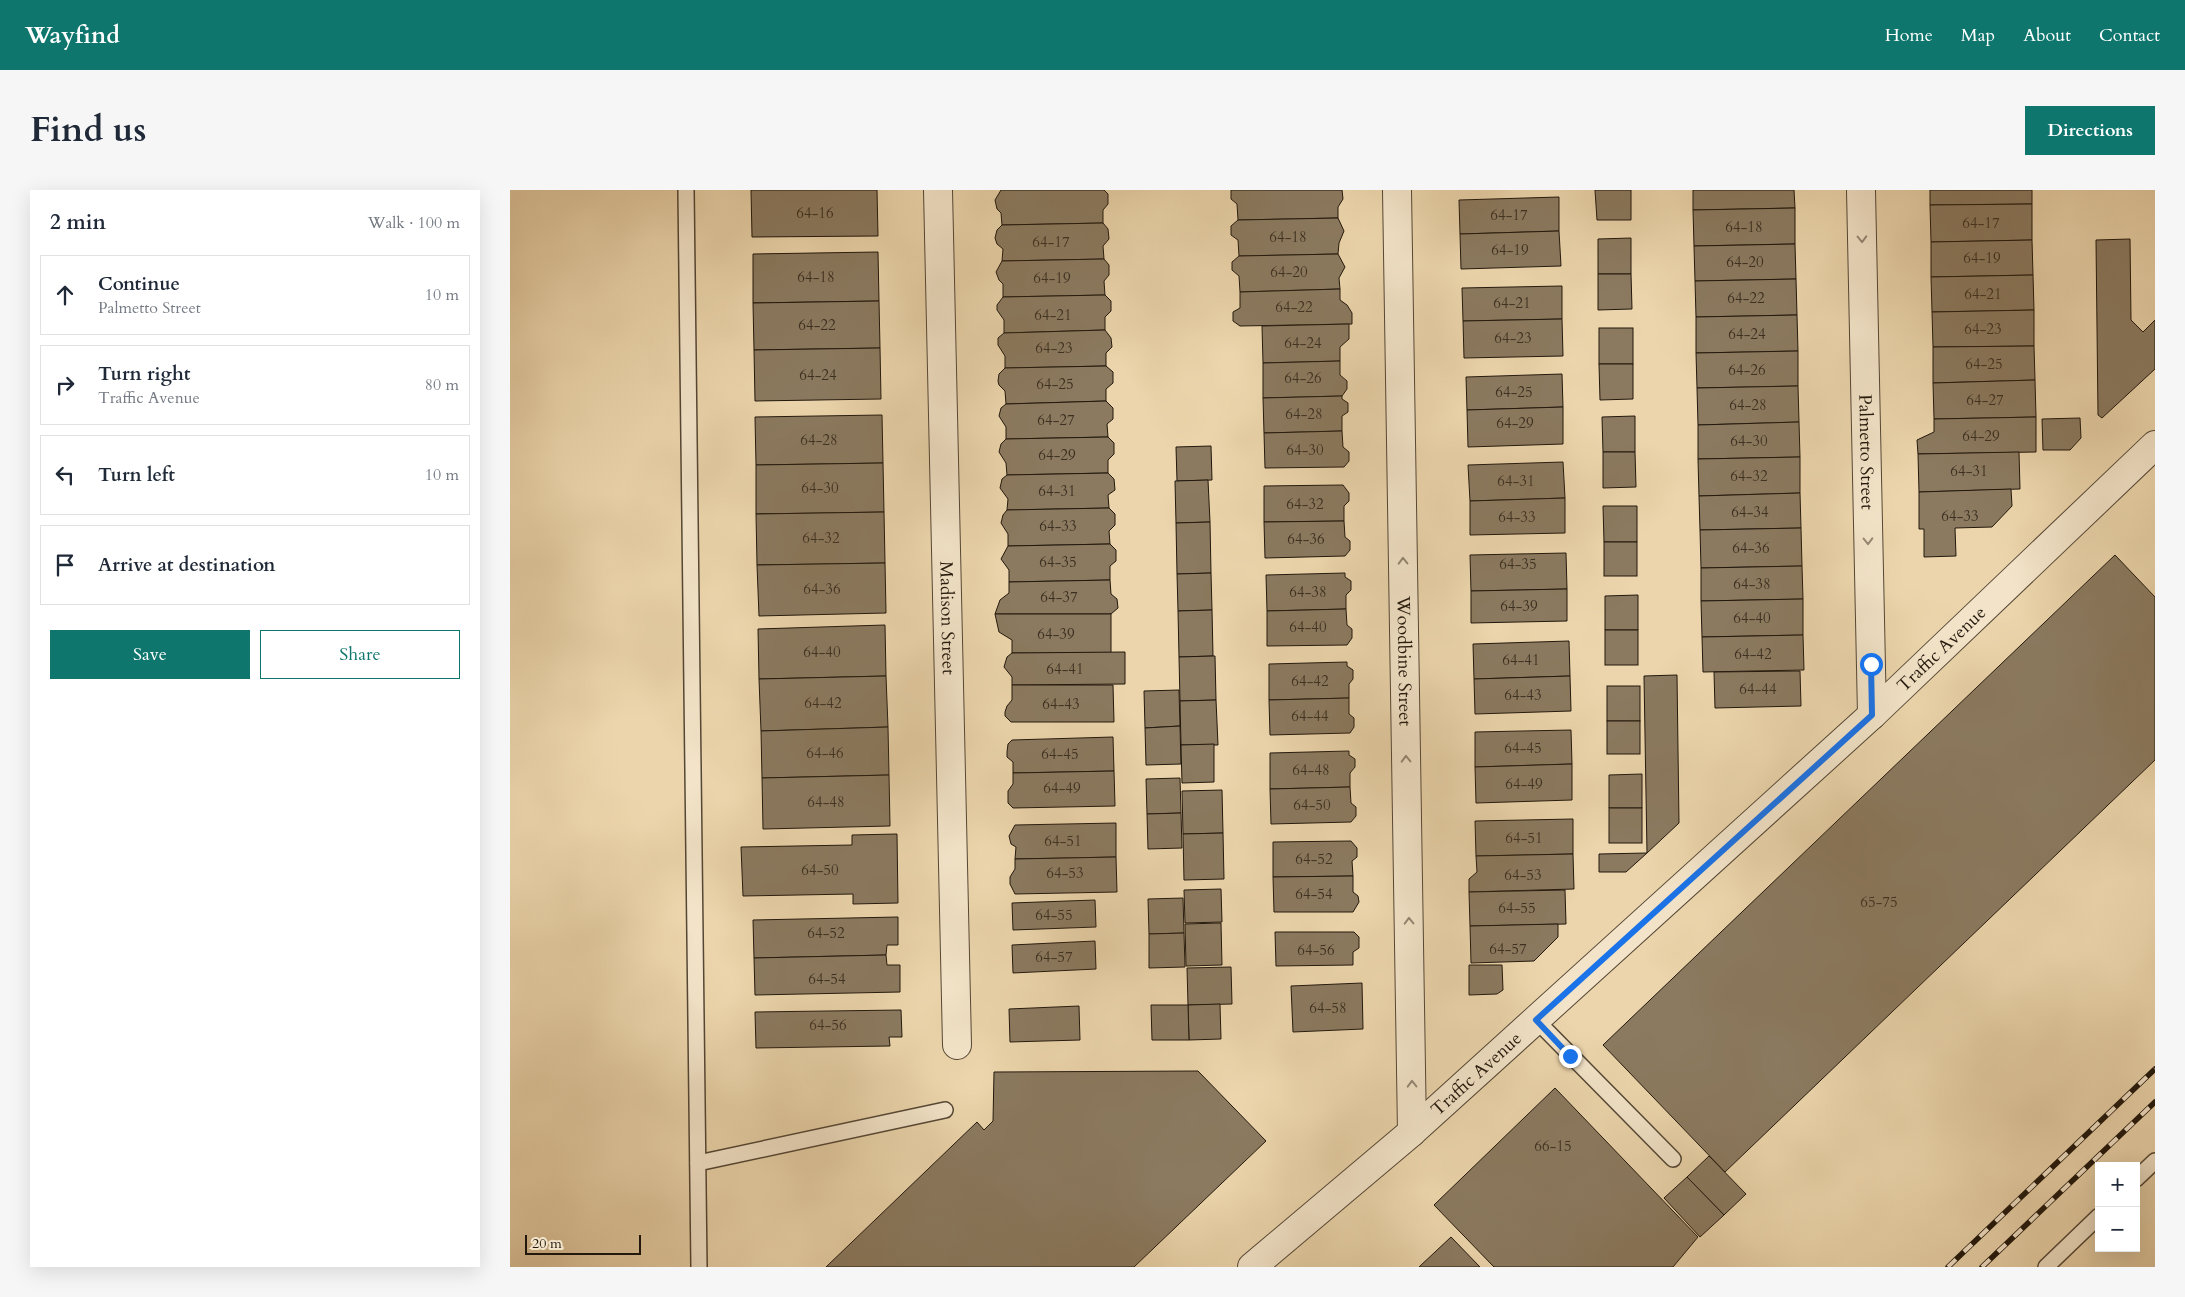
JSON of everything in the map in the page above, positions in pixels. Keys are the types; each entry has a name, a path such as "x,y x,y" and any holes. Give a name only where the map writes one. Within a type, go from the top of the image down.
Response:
{"street":[{"name":"Madison Street","path":"938,190 957,1045"},
{"name":"Woodbine Street","path":"1397,190 1412,1132"},
{"name":"Palmetto Street","path":"1861,190 1872,715"},
{"name":"Traffic Avenue","path":"1252,1267 1412,1132 1872,715 2155,444"}],"lane":[{"path":"686,190 699,1267"},
{"path":"1536,1020 1673,1159"},
{"path":"698,1163 945,1110"},
{"path":"2140,1175 2155,1161"},
{"path":"2046,1267 2095,1220"}],"building":[{"path":"751,190 877,190 878,236 752,237"},
{"path":"1001,190 1104,190 1108,194 1108,204 1103,210 1103,223 1002,225 1001,213 997,209 995,200"},
{"path":"1231,190 1342,190 1343,199 1338,207 1338,218 1238,220 1237,204 1231,199"},
{"path":"1595,190 1631,190 1631,220 1597,220"},
{"path":"1693,190 1794,190 1795,208 1693,210"},
{"path":"1930,190 2032,190 2032,204 1930,205"},
{"path":"1559,197 1559,231 1460,234 1459,200"},
{"path":"2032,204 2032,240 1931,242 1930,205"},
{"path":"1795,208 1795,244 1694,246 1693,210"},
{"path":"1338,218 1344,231 1339,243 1338,254 1239,256 1238,240 1231,235 1231,226 1238,220"},
{"path":"1103,223 1108,229 1109,239 1103,246 1104,259 1002,261 1003,249 997,244 995,238 997,230 1002,225"},
{"path":"1559,231 1561,266 1461,269 1460,234"},
{"path":"1631,238 1631,274 1598,274 1598,239"},
{"path":"2130,239 2131,320 2143,332 2155,320 2155,369 2102,418 2098,415 2096,240"},
{"path":"2032,240 2033,275 1931,277 1931,242"},
{"path":"1795,244 1796,279 1695,281 1694,246"},
{"path":"878,252 879,301 753,303 753,254"},
{"path":"1338,254 1345,267 1339,278 1340,289 1240,292 1239,276 1232,270 1232,262 1239,256"},
{"path":"1104,259 1109,265 1109,275 1104,281 1105,295 1003,297 1003,284 996,272 1002,261"},
{"path":"1598,274 1631,274 1632,309 1598,310"},
{"path":"2033,275 2034,310 1932,312 1931,277"},
{"path":"1796,279 1797,315 1696,317 1695,281"},
{"path":"1562,286 1562,319 1463,321 1462,288"},
{"path":"1340,289 1340,300 1347,305 1352,313 1352,324 1240,326 1233,321 1233,312 1240,308 1240,292"},
{"path":"1105,295 1111,301 1111,311 1105,317 1105,330 1004,333 1004,320 997,310 997,305 1003,297"},
{"path":"879,301 880,348 754,350 753,303"},
{"path":"2034,310 2034,346 1933,347 1932,312"},
{"path":"1797,315 1798,351 1696,353 1696,317"},
{"path":"1562,319 1563,356 1464,358 1463,321"},
{"path":"1349,324 1349,339 1340,347 1340,361 1263,363 1262,326"},
{"path":"1599,328 1633,328 1633,364 1599,364"},
{"path":"1105,330 1111,338 1112,347 1106,353 1106,366 1005,368 1005,356 998,345 998,338 1004,333"},
{"path":"2034,346 2035,380 1933,383 1933,347"},
{"path":"880,348 881,399 755,401 754,350"},
{"path":"1798,351 1798,386 1697,388 1696,353"},
{"path":"1340,361 1340,375 1347,381 1347,389 1342,396 1263,398 1263,363"},
{"path":"1599,364 1633,364 1633,399 1600,400"},
{"path":"1106,366 1113,372 1113,383 1106,389 1106,401 1006,404 1005,391 998,381 999,374 1005,368"},
{"path":"1562,374 1563,407 1467,410 1466,377"},
{"path":"2035,380 2036,417 1934,419 1933,383"},
{"path":"1798,386 1799,422 1698,425 1697,388"},
{"path":"1342,396 1342,399 1348,403 1348,412 1342,416 1342,431 1264,433 1263,398"},
{"path":"1106,401 1113,408 1113,419 1107,424 1108,437 1006,439 1006,427 999,416 1001,408 1006,404"},
{"path":"1563,407 1563,444 1468,447 1467,410"},
{"path":"882,415 883,463 756,465 755,417"},
{"path":"1635,416 1635,452 1603,452 1602,417"},
{"path":"2036,417 2036,452 1918,454 1917,440 1934,432 1934,419"},
{"path":"2080,418 2081,438 2070,450 2043,450 2042,419"},
{"path":"1799,422 1800,457 1698,459 1698,425"},
{"path":"1342,431 1343,447 1349,452 1349,461 1344,467 1265,468 1264,433"},
{"path":"1108,437 1114,443 1114,454 1108,460 1108,473 1007,475 1006,463 999,452 1001,444 1006,439"},
{"path":"1211,446 1212,480 1177,481 1176,447"},
{"path":"1603,452 1635,452 1636,487 1603,488"},
{"path":"2019,452 2020,489 1919,492 1918,454"},
{"path":"1800,457 1800,493 1699,496 1698,459"},
{"path":"1563,462 1565,498 1470,501 1468,465"},
{"path":"883,463 884,512 756,514 756,465"},
{"path":"1108,473 1114,479 1115,490 1108,495 1109,508 1007,510 1008,499 1000,488 1002,479 1007,475"},
{"path":"1208,480 1210,522 1176,523 1175,481"},
{"path":"1343,485 1349,493 1349,501 1344,506 1344,521 1264,522 1264,486"},
{"path":"2011,489 2012,506 1992,527 1955,528 1956,556 1924,557 1924,529 1919,529 1919,492"},
{"path":"1800,493 1801,528 1700,530 1699,496"},
{"path":"1565,498 1565,533 1470,535 1470,501"},
{"path":"1603,506 1637,506 1637,542 1604,542"},
{"path":"1109,508 1115,514 1115,525 1109,531 1110,544 1008,546 1008,534 1001,523 1003,515 1007,510"},
{"path":"884,512 885,563 757,565 756,514"},
{"path":"1344,521 1345,537 1350,541 1350,550 1345,556 1265,558 1264,522"},
{"path":"1210,522 1211,573 1177,574 1176,523"},
{"path":"1801,528 1802,566 1701,568 1700,530"},
{"path":"1604,542 1637,542 1637,576 1604,576"},
{"path":"1110,544 1116,550 1116,561 1110,566 1110,580 1009,582 1009,570 1001,559 1008,546"},
{"path":"1566,553 1567,589 1471,591 1470,555"},
{"path":"2115,555 2155,597 2155,760 1725,1172 1603,1045"},
{"path":"885,563 886,613 759,616 757,565"},
{"path":"1802,566 1803,599 1701,601 1701,568"},
{"path":"1211,573 1212,610 1178,611 1177,574"},
{"path":"1345,573 1345,577 1351,581 1351,590 1346,595 1346,609 1267,611 1266,575"},
{"path":"1110,580 1111,594 1117,599 1118,608 1111,614 995,614 1000,600 1009,593 1009,582"},
{"path":"1567,589 1567,621 1471,623 1471,591"},
{"path":"1638,595 1638,630 1605,630 1605,596"},
{"path":"1803,599 1803,635 1702,637 1701,601"},
{"path":"1346,609 1347,625 1352,629 1352,638 1347,645 1267,646 1267,611"},
{"path":"1212,610 1213,656 1179,657 1178,611"},
{"path":"995,614 1111,614 1111,653 1012,653 1012,640 999,632"},
{"path":"885,625 886,676 759,679 758,629"},
{"path":"1605,630 1638,630 1638,665 1605,665"},
{"path":"1803,635 1804,670 1703,672 1702,637"},
{"path":"1569,641 1570,676 1474,679 1473,644"},
{"path":"1125,652 1125,684 1012,685 1012,677 1004,667 1007,657 1012,653"},
{"path":"1215,656 1216,700 1180,701 1179,657"},
{"path":"1347,662 1347,666 1353,670 1353,679 1349,684 1349,698 1269,700 1269,664"},
{"path":"1800,671 1801,706 1715,708 1714,672"},
{"path":"1677,675 1679,823 1647,853 1644,676"},
{"path":"886,676 888,727 761,731 759,679"},
{"path":"1570,676 1571,711 1475,714 1474,679"},
{"path":"1012,685 1113,685 1114,722 1011,722 1005,716 1005,712 1012,700"},
{"path":"1607,686 1640,686 1640,721 1607,721"},
{"path":"1179,690 1180,726 1145,728 1144,691"},
{"path":"1349,698 1349,714 1354,718 1354,727 1350,733 1270,735 1269,700"},
{"path":"1216,700 1218,745 1181,745 1180,701"},
{"path":"1607,721 1640,721 1640,754 1607,754"},
{"path":"1180,726 1181,764 1146,765 1145,728"},
{"path":"888,727 889,775 762,778 761,731"},
{"path":"1571,730 1572,764 1475,767 1475,732"},
{"path":"1113,737 1114,771 1013,773 1013,762 1007,757 1008,744 1012,740"},
{"path":"1214,744 1214,782 1182,783 1181,745"},
{"path":"1349,751 1349,755 1355,759 1355,767 1350,773 1350,787 1270,789 1270,753"},
{"path":"1572,764 1572,800 1476,803 1475,767"},
{"path":"1114,771 1115,806 1013,808 1008,803 1008,791 1013,784 1013,773"},
{"path":"1642,774 1642,808 1609,808 1609,775"},
{"path":"889,775 890,826 763,829 762,778"},
{"path":"1180,778 1181,813 1147,814 1146,779"},
{"path":"1350,787 1351,803 1356,807 1356,816 1351,822 1271,824 1270,789"},
{"path":"1222,790 1223,833 1183,834 1182,791"},
{"path":"1609,808 1642,808 1642,843 1609,843"},
{"path":"1181,813 1182,848 1148,849 1147,814"},
{"path":"1573,819 1573,854 1476,856 1475,821"},
{"path":"1116,823 1116,857 1015,859 1016,847 1011,844 1009,836 1015,825"},
{"path":"1223,833 1224,879 1184,880 1183,834"},
{"path":"897,834 898,903 853,904 853,894 743,896 741,847 852,845 852,835"},
{"path":"1351,841 1357,848 1357,857 1352,861 1353,876 1273,877 1273,842"},
{"path":"1647,853 1626,872 1599,872 1599,854"},
{"path":"1573,854 1574,889 1469,892 1469,879 1477,872 1476,856"},
{"path":"1116,857 1117,892 1015,894 1010,884 1010,877 1015,869 1015,859"},
{"path":"1353,876 1353,892 1358,896 1359,902 1353,912 1274,912 1273,877"},
{"path":"1221,889 1222,922 1185,923 1184,890"},
{"path":"1565,890 1566,924 1470,926 1469,892"},
{"path":"1183,898 1184,933 1149,934 1148,899"},
{"path":"1095,900 1096,927 1013,930 1012,903"},
{"path":"898,917 898,945 887,945 886,955 754,958 753,920"},
{"path":"1221,923 1222,965 1186,966 1185,924"},
{"path":"1558,924 1558,937 1534,961 1471,963 1470,926"},
{"path":"1275,932 1354,932 1359,937 1359,948 1353,952 1353,965 1276,966"},
{"path":"1184,933 1185,967 1149,968 1149,934"},
{"path":"1095,941 1096,969 1013,973 1012,945"},
{"path":"886,955 887,965 900,965 900,992 755,995 754,958"},
{"path":"1469,965 1502,965 1503,990 1497,994 1469,995"},
{"path":"1231,967 1232,1004 1188,1005 1187,968"},
{"path":"1362,983 1363,1029 1293,1032 1291,986"},
{"path":"1220,1004 1221,1039 1189,1040 1188,1005"},
{"path":"1151,1005 1188,1005 1189,1040 1152,1040"},
{"path":"1079,1006 1080,1040 1010,1042 1009,1009"},
{"path":"901,1010 902,1037 889,1037 890,1046 756,1048 755,1012"},
{"path":"1198,1071 1266,1141 1134,1267 826,1267 977,1122 984,1130 993,1121 994,1072"},
{"path":"1555,1088 1698,1237 1673,1267 1494,1267 1434,1205"},
{"path":"1709,1156 1746,1194 1724,1215 1687,1177"},
{"path":"1687,1177 1724,1215 1700,1237 1664,1198"},
{"path":"1451,1237 1480,1267 1419,1267"}],"railway":[{"path":"1948,1267 2155,1069"},
{"path":"1982,1267 2155,1102"}],"route":[{"path":"1570,1056 1536,1020 1872,715 1871,664"}]}
